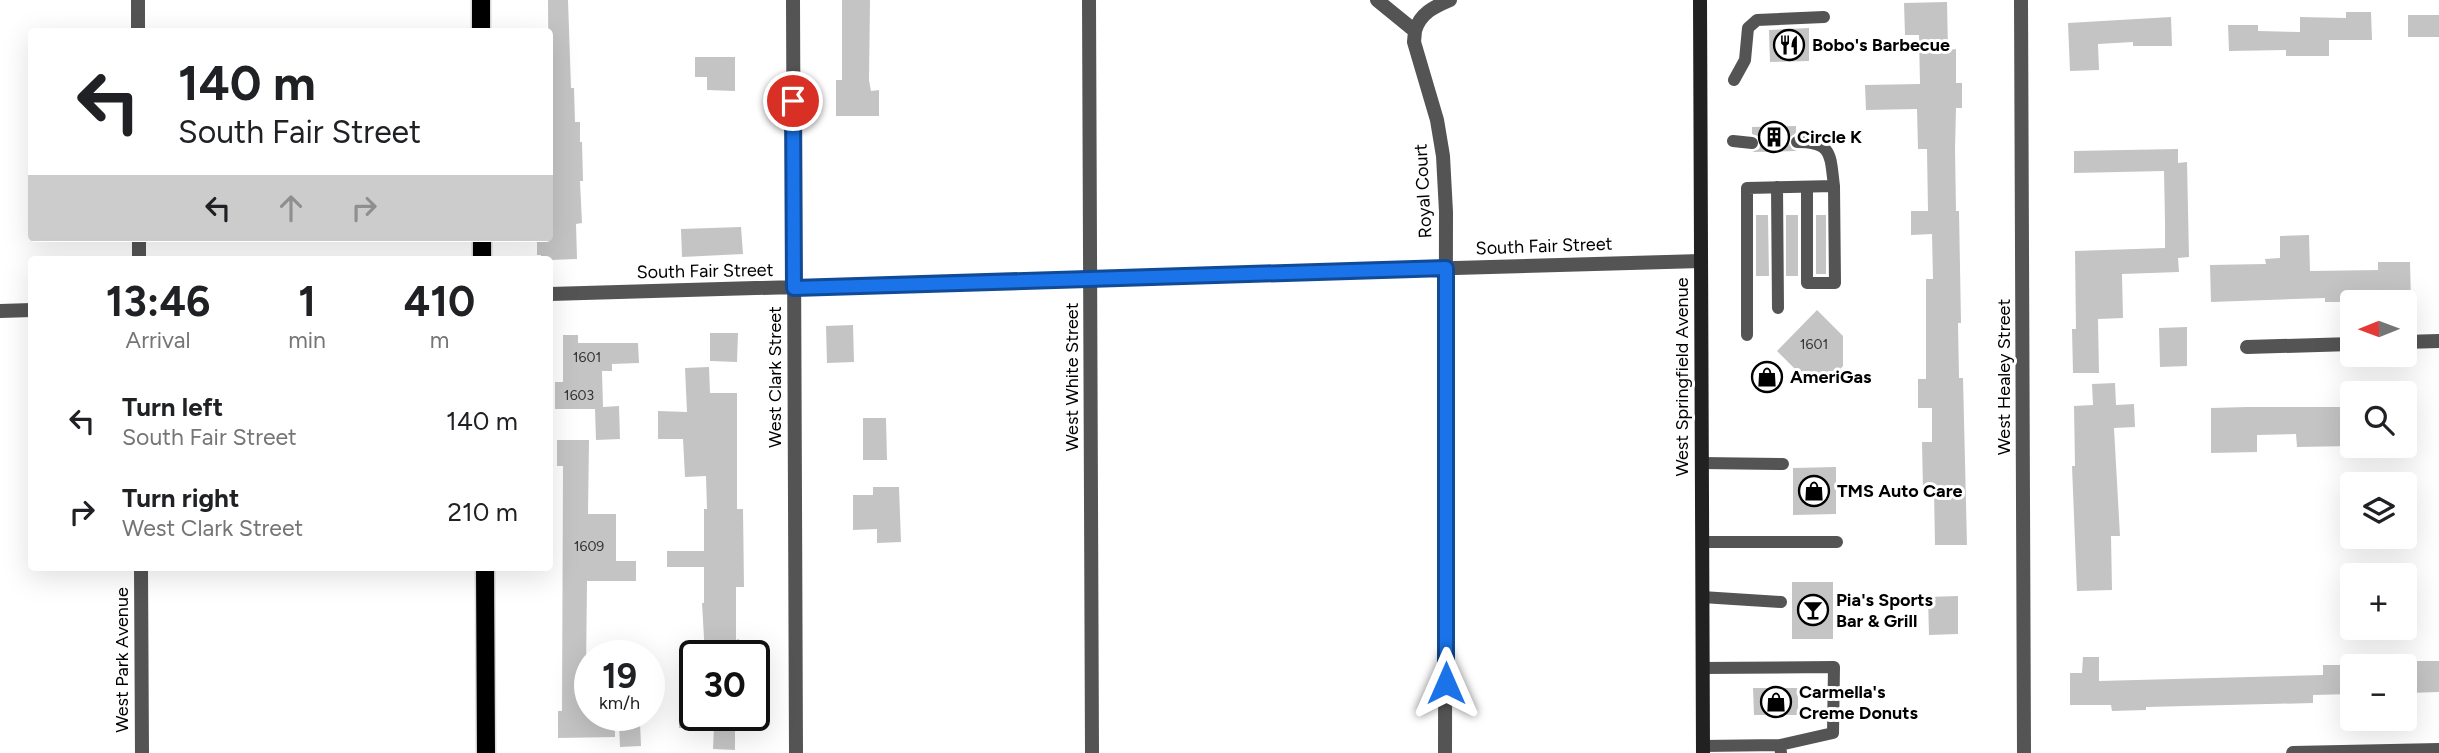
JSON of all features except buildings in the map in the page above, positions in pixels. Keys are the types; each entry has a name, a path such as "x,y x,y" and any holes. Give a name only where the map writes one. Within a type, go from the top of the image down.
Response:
{"main road":[{"path":"481,0 481,28"},
{"name":"West Springfield Avenue","path":"1700,0 1703,749"},
{"path":"485,571 486,753"}],"street":[{"path":"138,0 138,28"},
{"name":"West Clark Street","path":"793,0 796,753"},
{"name":"West White Street","path":"1089,0 1092,753"},
{"path":"1377,0 1415,31 1421,17 1431,8 1450,0"},
{"name":"West Healey Street","path":"2021,0 2024,753"},
{"name":"Royal Court","path":"1415,31 1414,42 1437,120 1443,156 1446,268 1445,753"},
{"name":"South Fair Street","path":"553,294 1700,261"},
{"path":"0,311 28,310"},
{"path":"2417,342 2439,341"},
{"path":"2247,347 2340,344"},
{"name":"West Park Avenue","path":"141,571 142,753"},
{"path":"2293,753 2439,750"}],"lane":[{"path":"1734,80 1745,60 1748,28 1757,20 1824,17"},
{"path":"1733,141 1752,143"},
{"path":"1797,142 1814,142 1824,146 1830,159 1834,187 1835,283 1807,283 1807,187"},
{"path":"1777,187 1778,308"},
{"path":"1747,335 1747,188 1834,187"},
{"path":"1701,463 1783,464"},
{"path":"1702,542 1838,542"},
{"path":"1702,597 1781,602"},
{"path":"1702,668 1834,667 1833,733 1781,749 1703,749"}],"place":[{"name":"Bobo's Barbecue","path":"1789,45"},
{"name":"Circle K","path":"1774,137"},
{"name":"AmeriGas","path":"1767,377"},
{"name":"TMS Auto Care","path":"1814,491"},
{"name":"Pia's Sports Bar & Grill","path":"1813,610"},
{"name":"Carmella's Creme Donuts","path":"1776,702"}],"route":[{"path":"793,101 794,288 1446,268 1446,683"}]}
